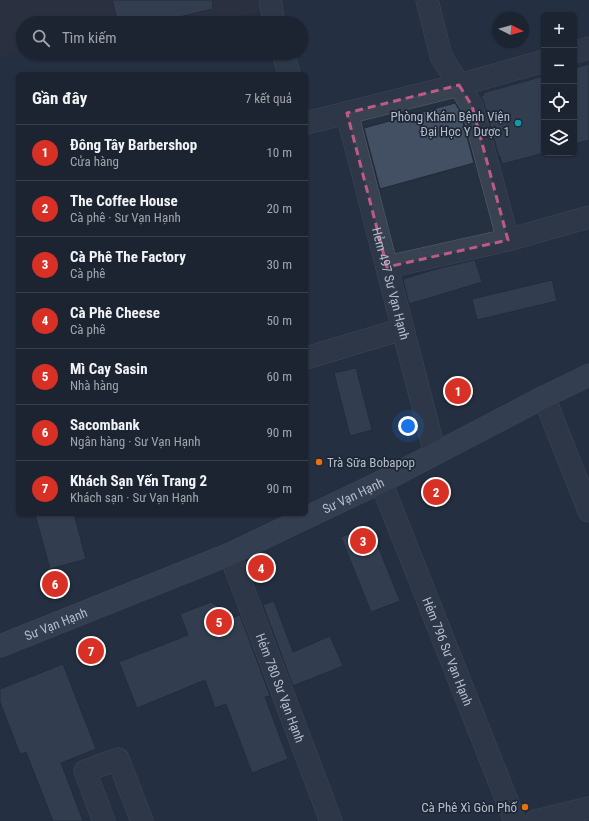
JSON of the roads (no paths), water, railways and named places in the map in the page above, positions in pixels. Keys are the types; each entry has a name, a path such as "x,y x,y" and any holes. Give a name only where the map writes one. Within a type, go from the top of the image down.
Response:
{"street":[{"path":"270,0 273,16"},
{"path":"427,0 441,56 472,106 508,240"},
{"path":"577,51 589,48"},
{"path":"285,60 288,72"},
{"path":"308,123 459,85 541,62"},
{"name":"Hẻm 497 Sư Vạn Hạnh","path":"347,113 435,453"},
{"path":"387,267 508,240 589,217"},
{"path":"308,357 403,329"},
{"name":"Sư Vạn Hạnh","path":"0,646 230,554 380,482 589,375"},
{"path":"544,397 589,511"},
{"name":"Hẻm 796 Sư Vạn Hạnh","path":"380,482 515,821"},
{"name":"Hẻm 780 Sư Vạn Hạnh","path":"230,554 331,821"},
{"path":"104,821 85,772 118,759 142,821"},
{"path":"536,821 589,808"}],"place":[{"name":"Phòng Khám Bệnh Viện Đại Học Y Dược 1","path":"518,123"},
{"name":"Đông Tây Barbershop","path":"458,391"},
{"name":"Trà Sữa Bobapop","path":"319,462"},
{"name":"The Coffee House","path":"436,492"},
{"name":"Cà Phê The Factory","path":"363,541"},
{"name":"Cà Phê Cheese","path":"261,568"},
{"name":"Sacombank","path":"55,584"},
{"name":"Mì Cay Sasin","path":"219,622"},
{"name":"Khách Sạn Yến Trang 2","path":"91,651"},
{"name":"Cà Phê Xì Gòn Phố","path":"525,807"}]}
